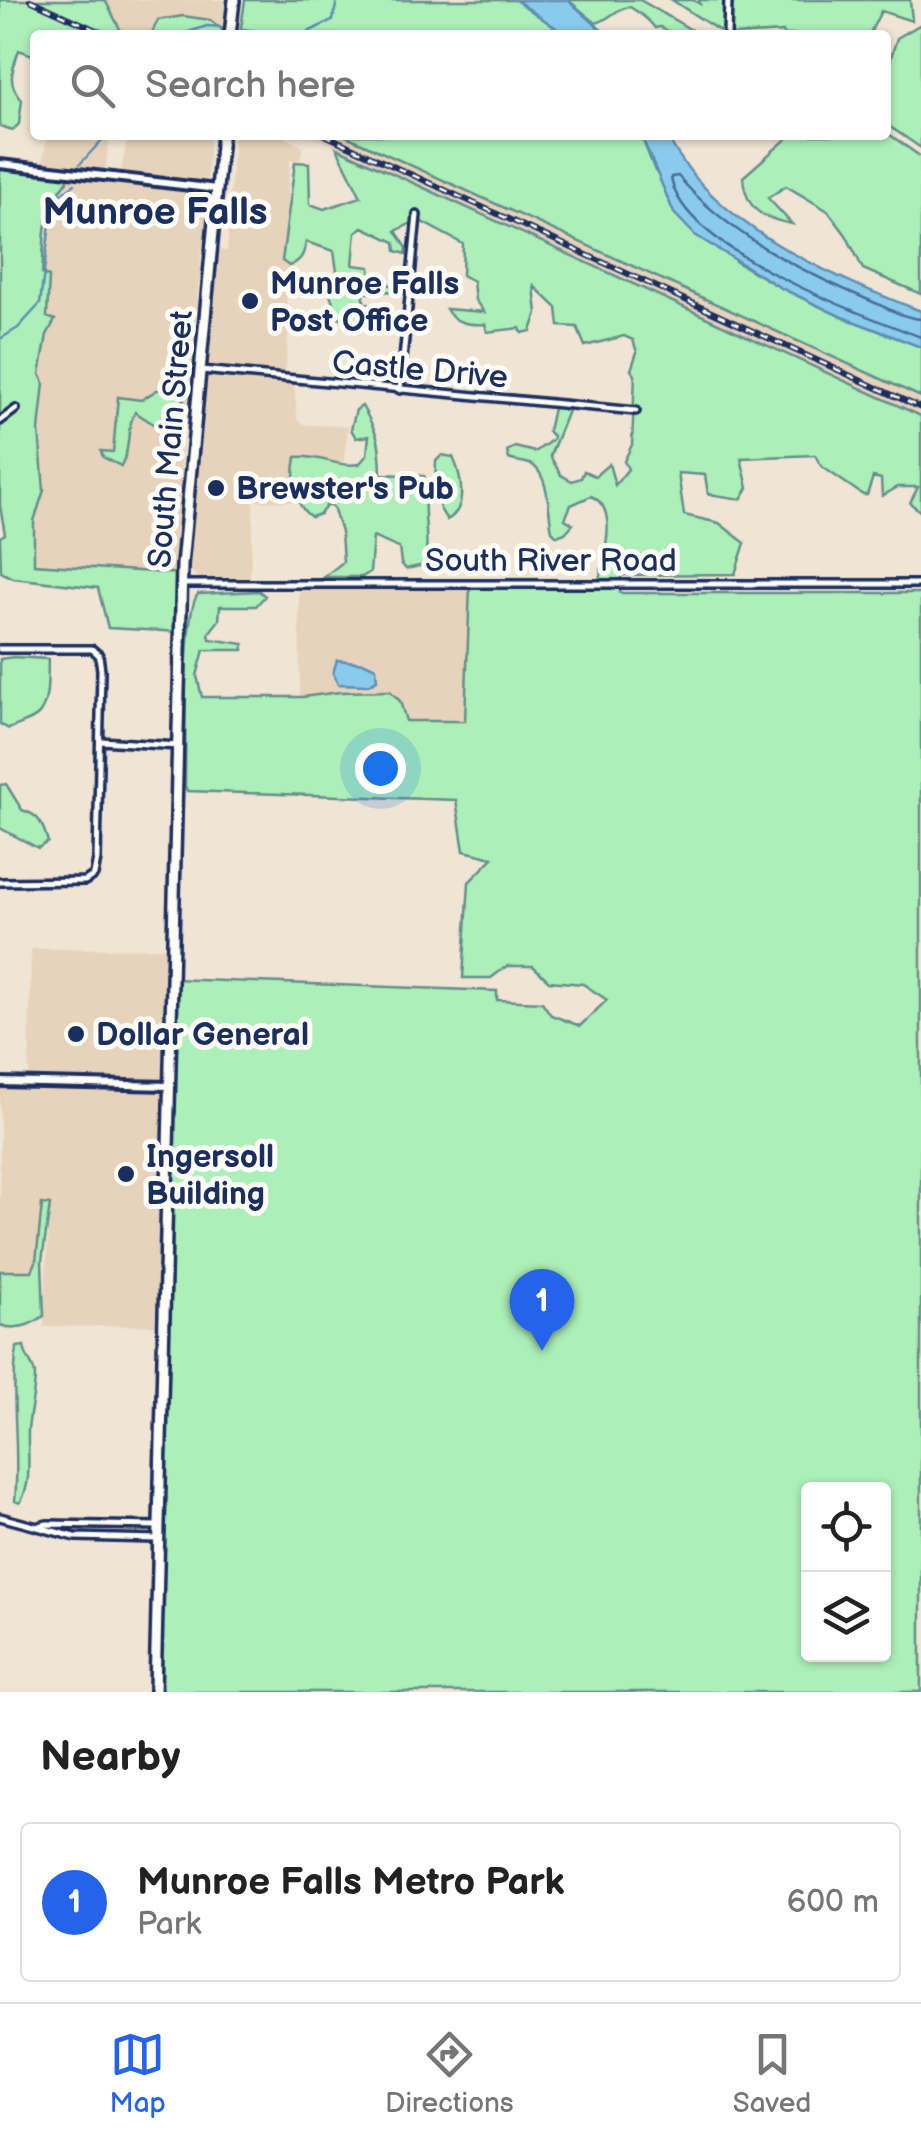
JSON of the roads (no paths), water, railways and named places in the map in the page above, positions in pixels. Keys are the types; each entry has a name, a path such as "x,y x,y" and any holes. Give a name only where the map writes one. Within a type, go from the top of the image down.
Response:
{"main road":[{"path":"231,30 234,0"},
{"name":"South Main Street","path":"155,1692 182,584 222,140"}],"street":[{"path":"728,0 728,30"},
{"path":"0,164 218,189"},
{"path":"400,390 417,214"},
{"name":"Castle Drive","path":"201,370 636,412"},
{"path":"0,421 16,409"},
{"name":"South River Road","path":"182,584 921,584"},
{"path":"0,648 92,649 101,659 96,870 85,881 0,882"},
{"path":"100,741 178,746"},
{"path":"0,1082 171,1086"},
{"path":"0,1517 75,1536 157,1539"},
{"path":"36,1527 158,1526"}],"water":[{"path":"516,0 568,0 601,30 559,30"},
{"path":"643,140 670,140 687,167 713,196 777,244 850,282 921,311 921,347 781,288 695,235 674,213"},
{"path":"337,660 376,668 377,680 368,685 338,684 333,673"}],"waterway":[{"path":"312,30 333,20 337,0"},
{"path":"195,30 221,27"},
{"path":"241,29 250,30"},
{"path":"80,164 102,140"},
{"path":"0,339 18,328 40,304 53,199 75,184"}],"railway":[{"path":"30,0 96,30"},
{"path":"336,140 921,408"}],"place":[{"name":"Munroe Falls Post Office","path":"250,301"},
{"name":"Brewster's Pub","path":"216,488"},
{"name":"Dollar General","path":"76,1034"},
{"name":"Ingersoll Building","path":"126,1174"},
{"name":"Munroe Falls Metro Park","path":"542,1351"}],"district":[{"name":"Munroe Falls","path":"155,211"}]}
